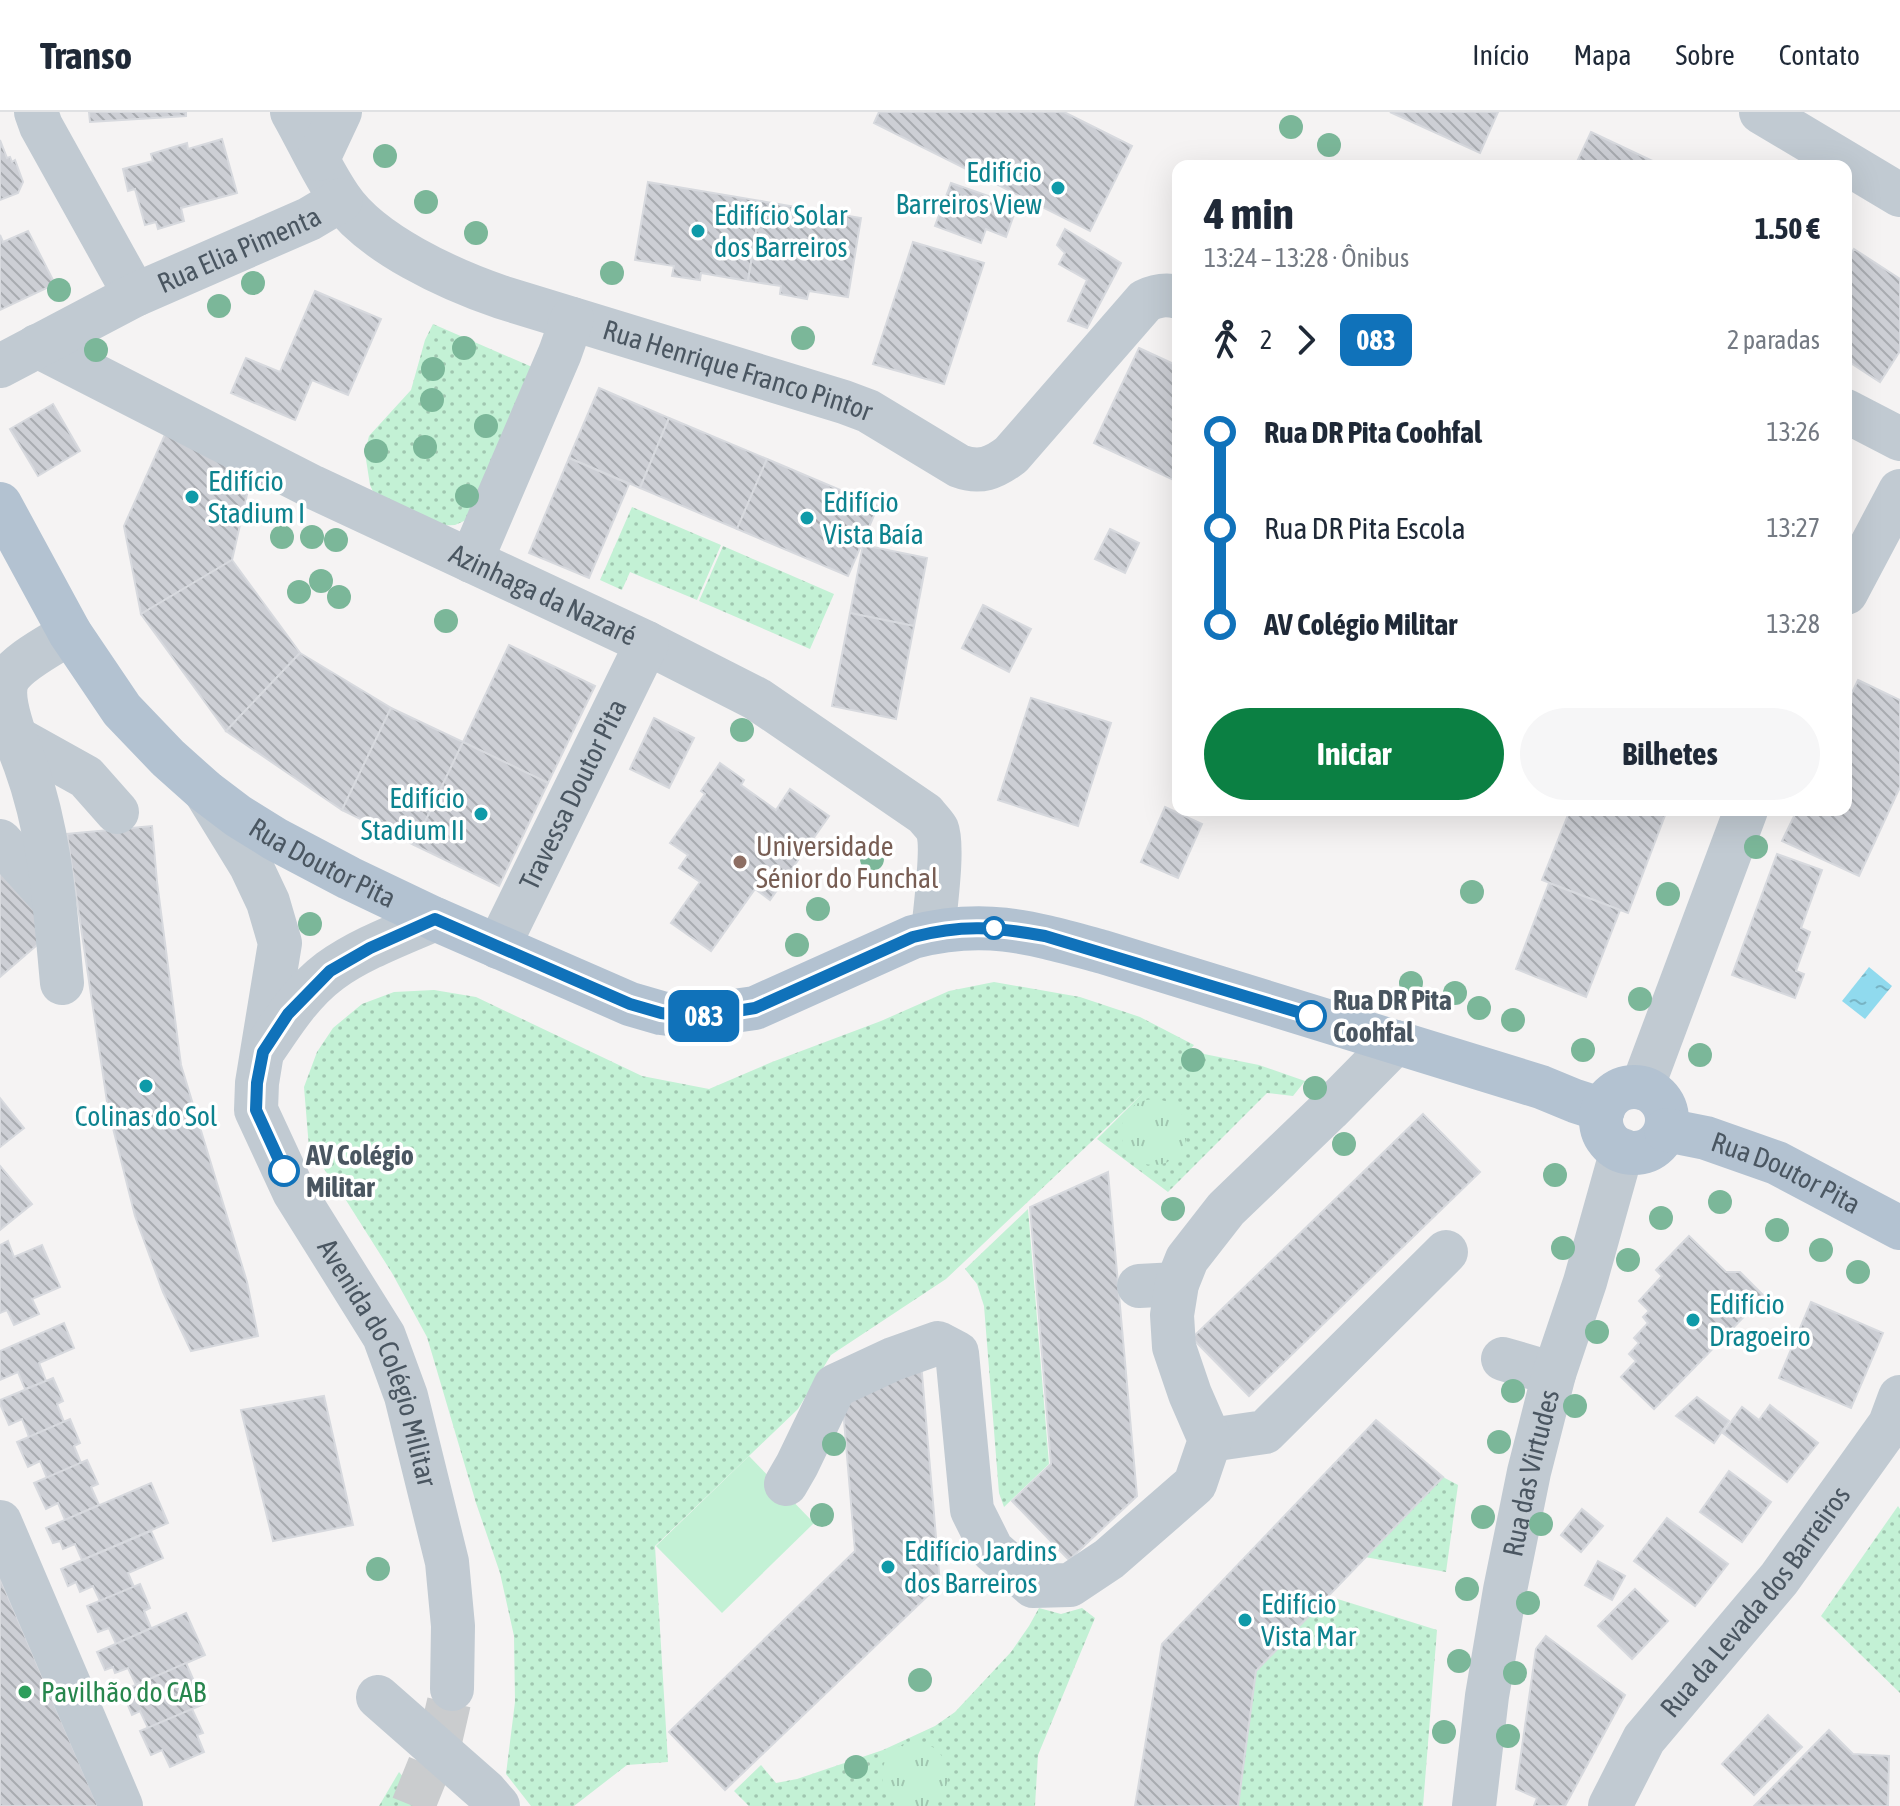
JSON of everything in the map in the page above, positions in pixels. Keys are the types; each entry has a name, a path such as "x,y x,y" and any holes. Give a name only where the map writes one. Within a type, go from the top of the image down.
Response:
{"main road":[{"name":"Rua Doutor Pita","path":"0,504 70,633 122,710 205,791 275,839 349,878 630,1004 691,1017 755,1008 913,937 970,927 1005,928 1154,967 1541,1087 1603,1110"},
{"path":"1642,1088 1660,1099 1667,1119 1666,1130 1653,1147 1633,1153 1622,1150 1607,1138 1603,1129 1603,1110 1607,1101 1623,1089 1642,1088"},
{"name":"Rua Doutor Pita","path":"1666,1130 1706,1138 1777,1163 1900,1228"}],"street":[{"path":"36,112 135,295"},
{"name":"Rua Henrique Franco Pintor","path":"292,112 341,200 396,248 436,269 468,285 868,411 959,466 977,470 999,464 1011,455 1145,301 1154,296 1172,296"},
{"name":"Rua Elia Pimenta","path":"318,159 340,112"},
{"path":"1761,112 1841,160"},
{"path":"1852,166 1900,195"},
{"name":"Rua Elia Pimenta","path":"18,356 135,295 309,219 341,200"},
{"path":"471,561 572,319"},
{"name":"Azinhaga da Nazaré","path":"18,356 313,487 647,643 757,699 925,814 936,828 940,843 933,932"},
{"path":"1852,414 1900,439"},
{"path":"1852,582 1900,491"},
{"path":"62,983 45,832 4,701 7,681 24,662 70,633"},
{"name":"Travessa Doutor Pita","path":"498,947 647,643"},
{"path":"16,738 86,777 117,812"},
{"name":"Avenida do Colégio Militar","path":"205,791 251,866 268,902 280,943 257,1083 256,1110 294,1192 384,1336 406,1396 447,1562 453,1626 452,1689"},
{"path":"1642,1088 1744,816"},
{"path":"0,841 54,901"},
{"name":"Avenida do Colégio Militar","path":"263,1052 288,1014 330,971 370,948 435,919"},
{"path":"786,1484 835,1386 893,1359 938,1343 957,1353 961,1512 992,1550 1033,1586 1070,1585 1100,1550 1195,1484 1210,1440 1174,1347 1172,1315 1158,1285 1187,1259 1226,1209 1396,1042"},
{"name":"Rua das Virtudes","path":"1474,1806 1487,1696 1529,1472 1554,1374 1585,1282 1622,1150"},
{"path":"1210,1440 1265,1432 1446,1252"},
{"path":"1503,1359 1554,1374"},
{"name":"Rua da Levada dos Barreiros","path":"1610,1806 1644,1739 1779,1579 1890,1424 1900,1397"},
{"path":"0,1522 121,1806"},
{"path":"378,1697 498,1806"}],"green space":[{"path":"433,324 539,370 473,517 455,525 434,526 377,500 370,485 365,453 369,436 411,390 425,340"},
{"path":"632,507 721,545 697,600 630,572 622,590 600,580"},
{"path":"723,546 834,594 810,649 699,601"},
{"path":"994,982 1080,997 1140,1017 1194,1045 1189,1051 1259,1065 1305,1081 1293,1096 1267,1093 1168,1192 1097,1139 1144,1092 946,1279 831,1355 798,1409 655,1546 668,1762 627,1765 574,1806 531,1806 506,1774 515,1702 514,1636 500,1573 427,1337 392,1273 309,1148 304,1087 317,1052 333,1028 362,1004 394,992 434,990 476,997 642,1076 709,1089 949,991"},
{"path":"1154,1099 1167,1102 1177,1109 1184,1119 1187,1132 1184,1145 1177,1155 1167,1162 1154,1165 1141,1162 1131,1155 1124,1145 1121,1132 1124,1119 1131,1109 1141,1102"},
{"path":"1028,1209 1049,1464 1004,1507 999,1493 984,1306 977,1284 965,1269"},
{"path":"749,1456 814,1523 722,1613 656,1546"},
{"path":"1443,1477 1458,1485 1446,1572 1365,1557"},
{"path":"1898,1506 1900,1509 1900,1693 1821,1616"},
{"path":"1328,1596 1437,1630 1423,1806 1238,1806 1256,1671"},
{"path":"1039,1608 1061,1614 1082,1608 1095,1618 1038,1755 1035,1806 749,1806 734,1791 761,1765 776,1783 797,1779 883,1750 935,1726 955,1712 1011,1652"},
{"path":"915,1742 938,1752 947,1769 947,1781 942,1793 933,1802 921,1807 909,1807 892,1798 882,1775 892,1752"},
{"path":"399,1772 428,1806 379,1806"}],"water":[{"path":"1869,967 1892,986 1865,1019 1842,1001"}],"building":[{"path":"89,112 186,112 186,116 90,122"},
{"name":"Edifício Barreiros View","path":"879,112 1064,112 1132,146 1090,231 874,123"},
{"path":"1390,112 1498,112 1480,153"},
{"path":"1591,132 1650,160 1578,160"},
{"path":"222,139 237,193 181,208 184,221 158,229 156,222 145,225 135,189 128,191 123,169 153,161 151,154 187,143 188,149"},
{"path":"0,140 7,158 10,157 12,162 15,160 23,182 18,193 0,200"},
{"name":"Edifício Solar dos Barreiros","path":"648,182 761,201 748,281 701,273 700,280 672,276 674,266 635,260"},
{"path":"951,183 1017,206 1006,237 986,229 981,243 935,226"},
{"name":"Edifício Solar dos Barreiros","path":"761,201 861,218 848,297 809,291 807,299 780,294 781,286 748,281"},
{"path":"1065,229 1121,263 1087,328 1068,321 1087,280 1059,264 1065,253 1057,245"},
{"path":"28,231 55,284 0,310 0,235 3,242"},
{"path":"913,242 984,263 944,384 873,364"},
{"path":"1854,249 1900,279 1900,351 1880,382 1852,364"},
{"path":"315,291 381,319 348,395 312,380 295,420 231,393 246,358 280,372"},
{"path":"1139,348 1172,363 1172,479 1094,443"},
{"path":"599,388 669,418 640,488 569,458"},
{"path":"53,404 80,451 38,476 10,429"},
{"name":"Edifício Vista Baía","path":"669,418 767,459 737,529 640,488"},
{"name":"Edifício Stadium I","path":"167,430 253,468 232,560 141,614 124,526"},
{"path":"569,458 629,484 589,578 529,553"},
{"name":"Edifício Vista Baía","path":"767,459 878,506 848,576 737,529"},
{"path":"1110,529 1139,543 1125,573 1095,559"},
{"name":"Edifício Vista Baía","path":"863,545 927,558 914,626 850,613"},
{"name":"Edifício Stadium I","path":"232,560 300,653 226,731 141,614"},
{"path":"983,605 1031,629 1009,672 962,648"},
{"name":"Edifício Vista Baía","path":"850,613 914,626 896,719 832,706"},
{"name":"Edifício Stadium II","path":"509,645 595,686 548,783 463,742"},
{"path":"300,653 391,708 342,810 226,731"},
{"path":"1858,680 1900,700 1900,787 1859,876 1782,841 1794,816 1852,816 1852,692"},
{"path":"1031,698 1111,723 1078,826 998,800"},
{"name":"Edifício Stadium II","path":"391,708 463,742 414,845 342,810"},
{"path":"654,718 694,738 669,788 630,769"},
{"name":"Edifício Stadium II","path":"463,742 548,783 499,886 414,845"},
{"name":"Universidade Sénior do Funchal","path":"720,763 744,780 741,785 776,810 790,789 829,816 770,900 755,889 711,951 671,923 700,882 679,868 688,855 670,843 705,794 701,791"},
{"path":"1165,807 1172,810 1172,816 1185,816 1202,824 1178,878 1141,862"},
{"path":"1568,816 1665,816 1628,913 1542,880"},
{"name":"Colinas do Sol","path":"152,826 181,1065 247,1282 258,1336 191,1351 163,1292 135,1216 108,1108 67,834"},
{"path":"1777,854 1822,870 1801,928 1810,932 1796,971 1804,974 1795,998 1732,975"},
{"path":"0,866 52,932 0,977"},
{"path":"1549,883 1620,910 1586,997 1516,969"},
{"path":"0,1098 24,1128 0,1147"},
{"path":"1423,1114 1480,1172 1249,1396 1192,1338"},
{"path":"0,1166 32,1204 0,1230"},
{"name":"Edifício Jardins dos Barreiros","path":"1108,1172 1137,1496 1069,1560 1012,1501 1051,1464 1030,1207"},
{"name":"Edifício Dragoeiro","path":"1689,1236 1726,1272 1740,1272 1764,1296 1654,1409 1621,1377 1636,1361 1629,1354 1639,1343 1634,1338 1648,1323 1643,1317 1649,1311 1639,1301 1662,1276 1656,1270"},
{"path":"8,1241 14,1257 42,1245 60,1287 32,1299 39,1314 14,1325 7,1310 0,1313 0,1245"},
{"path":"1811,1302 1883,1333 1851,1408 1779,1378"},
{"path":"64,1323 74,1348 39,1363 46,1381 25,1389 18,1372 0,1380 0,1351"},
{"name":"Edifício Jardins dos Barreiros","path":"921,1362 940,1584 725,1790 669,1732 855,1551 842,1396"},
{"path":"53,1378 63,1401 57,1404 64,1422 29,1437 22,1419 9,1425 0,1400"},
{"path":"324,1396 353,1525 273,1541 241,1410"},
{"path":"1697,1397 1729,1421 1714,1443 1676,1416"},
{"path":"1770,1405 1818,1443 1787,1482 1723,1433 1742,1407 1759,1420"},
{"path":"70,1419 80,1443 74,1446 81,1463 47,1478 40,1461 28,1467 17,1442"},
{"name":"Edifício Vista Mar","path":"1376,1420 1443,1477 1256,1671 1238,1806 1135,1806 1162,1644"},
{"path":"87,1460 98,1484 91,1487 99,1505 65,1520 58,1503 46,1509 34,1483"},
{"path":"1729,1471 1771,1502 1742,1542 1700,1512"},
{"path":"151,1483 168,1523 82,1560 75,1544 63,1549 60,1541 53,1543 46,1528"},
{"path":"1582,1509 1603,1526 1581,1552 1561,1535"},
{"path":"1667,1518 1728,1564 1695,1606 1634,1561"},
{"path":"151,1531 163,1558 128,1573 134,1587 100,1601 93,1586 80,1592 76,1582 68,1586 61,1569"},
{"path":"1598,1561 1625,1576 1612,1600 1585,1585"},
{"name":"Pavilhão do CAB","path":"0,1578 98,1806 0,1806"},
{"path":"140,1584 150,1608 144,1611 151,1628 116,1644 109,1628 98,1632 87,1606"},
{"path":"1635,1589 1668,1621 1632,1659 1598,1626"},
{"path":"186,1613 205,1655 136,1685 128,1668 115,1673 113,1667 105,1670 97,1652"},
{"path":"1546,1636 1625,1695 1565,1806 1534,1806 1537,1798 1516,1789 1536,1649"},
{"path":"186,1663 204,1704 148,1728 140,1711 132,1715 122,1691"},
{"path":"192,1709 203,1733 197,1735 204,1752 170,1767 162,1750 151,1755 140,1731"},
{"path":"1768,1715 1802,1747 1754,1795 1722,1764"},
{"path":"1829,1730 1853,1754 1889,1756 1888,1806 1755,1805"}],"tunnel":[{"path":"413,1806 441,1737 452,1689"}],"bus line":[{"name":"083","path":"284,1171 256,1110 263,1052 288,1014 330,971 370,948 435,919 630,1004 691,1017 755,1008 913,937 970,927 1005,928 1045,936 1311,1016"}],"place":[{"name":"Edifício Barreiros View","path":"1058,188"},
{"name":"Edifício Solar dos Barreiros","path":"698,231"},
{"name":"Edifício Stadium I","path":"192,497"},
{"name":"Edifício Vista Baía","path":"807,518"},
{"name":"Edifício Stadium II","path":"481,814"},
{"name":"Universidade Sénior do Funchal","path":"740,862"},
{"name":"Rua DR Pita Coohfal","path":"1311,1016"},
{"name":"Colinas do Sol","path":"146,1086"},
{"name":"AV Colégio Militar","path":"284,1171"},
{"name":"Edifício Dragoeiro","path":"1693,1320"},
{"name":"Edifício Jardins dos Barreiros","path":"888,1567"},
{"name":"Edifício Vista Mar","path":"1245,1620"},
{"name":"Pavilhão do CAB","path":"25,1692"}]}
